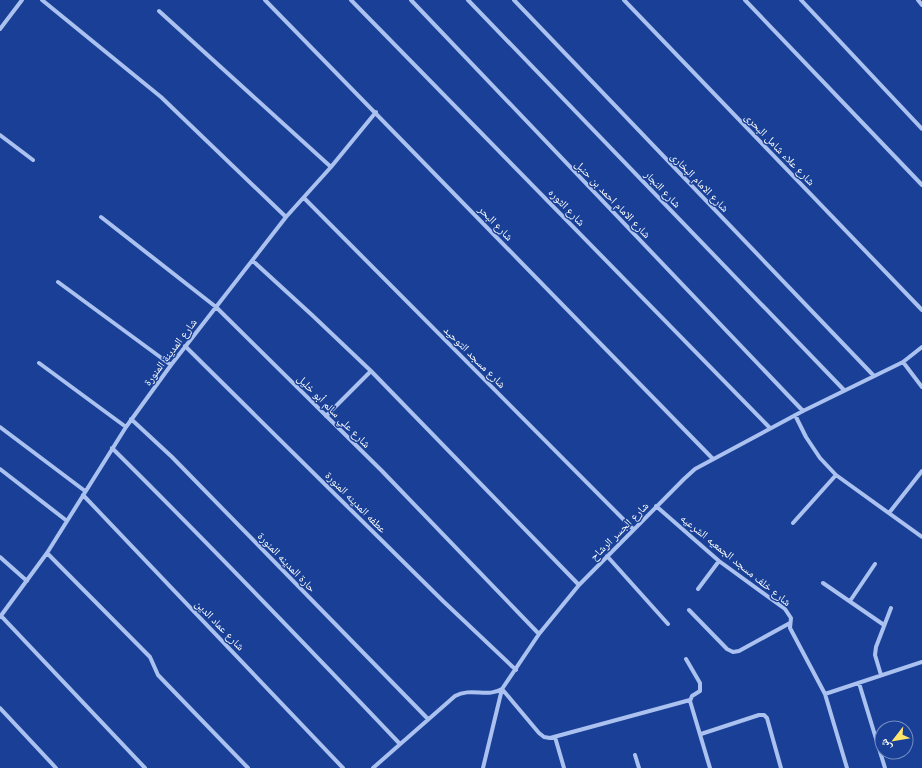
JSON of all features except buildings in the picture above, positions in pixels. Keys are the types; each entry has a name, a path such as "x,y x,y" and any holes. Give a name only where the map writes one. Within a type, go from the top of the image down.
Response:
{"street":[{"path":"0,30 22,0"},
{"path":"42,0 161,97 286,217"},
{"name":"شارع البحر","path":"266,0 713,459"},
{"name":"شارع الثوره","path":"351,0 770,428"},
{"name":"شارع الامام احمد بن حنبل","path":"411,0 803,411"},
{"name":"شارع النجار","path":"468,0 844,390"},
{"name":"شارع الامام البخارى","path":"514,0 874,376"},
{"name":"شارع علاء شامل البحرى","path":"624,0 922,310"},
{"path":"746,0 922,184"},
{"path":"801,0 922,129"},
{"path":"918,0 922,5"},
{"path":"159,11 331,167"},
{"name":"شارع المدينة المنورة","path":"0,617 47,553 131,419 185,346 286,217 331,167 376,112"},
{"path":"0,135 33,160"},
{"name":"شارع مسجد التوحيد","path":"304,198 633,529"},
{"name":"شارع علي سالم أبو خليل","path":"101,217 216,307 382,471 539,634"},
{"path":"253,261 371,371 579,585"},
{"path":"58,282 171,366"},
{"name":"عطفه المدينه المنورة","path":"185,346 443,601 516,670"},
{"name":"شارع الجسر الرشاح","path":"502,689 539,634 579,585 633,529 695,469 795,415 903,362 922,347"},
{"path":"903,362 922,387"},
{"path":"39,363 126,427"},
{"path":"326,416 371,371"},
{"path":"795,415 806,437 820,458 836,474 922,537"},
{"name":"حارة المدينه المنورة","path":"131,419 172,457 428,719"},
{"name":"شارع عماد الدين","path":"0,427 84,493 343,768"},
{"path":"112,448 242,579 400,744"},
{"path":"0,469 67,522"},
{"path":"889,513 922,471"},
{"path":"793,523 836,474"},
{"name":"شارع خلف مسجد الجمعيه الشرعيه","path":"656,506 718,561 785,608 789,614 790,628 826,694 847,768"},
{"path":"47,553 150,657 158,675 248,768"},
{"path":"607,556 668,624"},
{"path":"0,557 27,581"},
{"path":"698,589 718,561"},
{"path":"850,601 876,564"},
{"path":"823,583 884,625"},
{"path":"881,675 875,655 876,647 891,608"},
{"path":"689,610 724,646 733,652 739,651 790,623"},
{"path":"0,617 145,768"},
{"path":"502,689 539,733 544,737 555,738 690,700 692,696 700,691 701,686 686,659"},
{"path":"826,694 922,662"},
{"path":"859,683 885,768"},
{"path":"373,768 455,696 462,692 471,691 488,694 496,693 502,689"},
{"path":"483,768 502,689"},
{"path":"690,700 710,768"},
{"path":"0,708 56,768"},
{"path":"701,734 759,715 764,715 767,718 781,768"},
{"path":"555,738 564,768"},
{"path":"635,755 639,768"}]}
